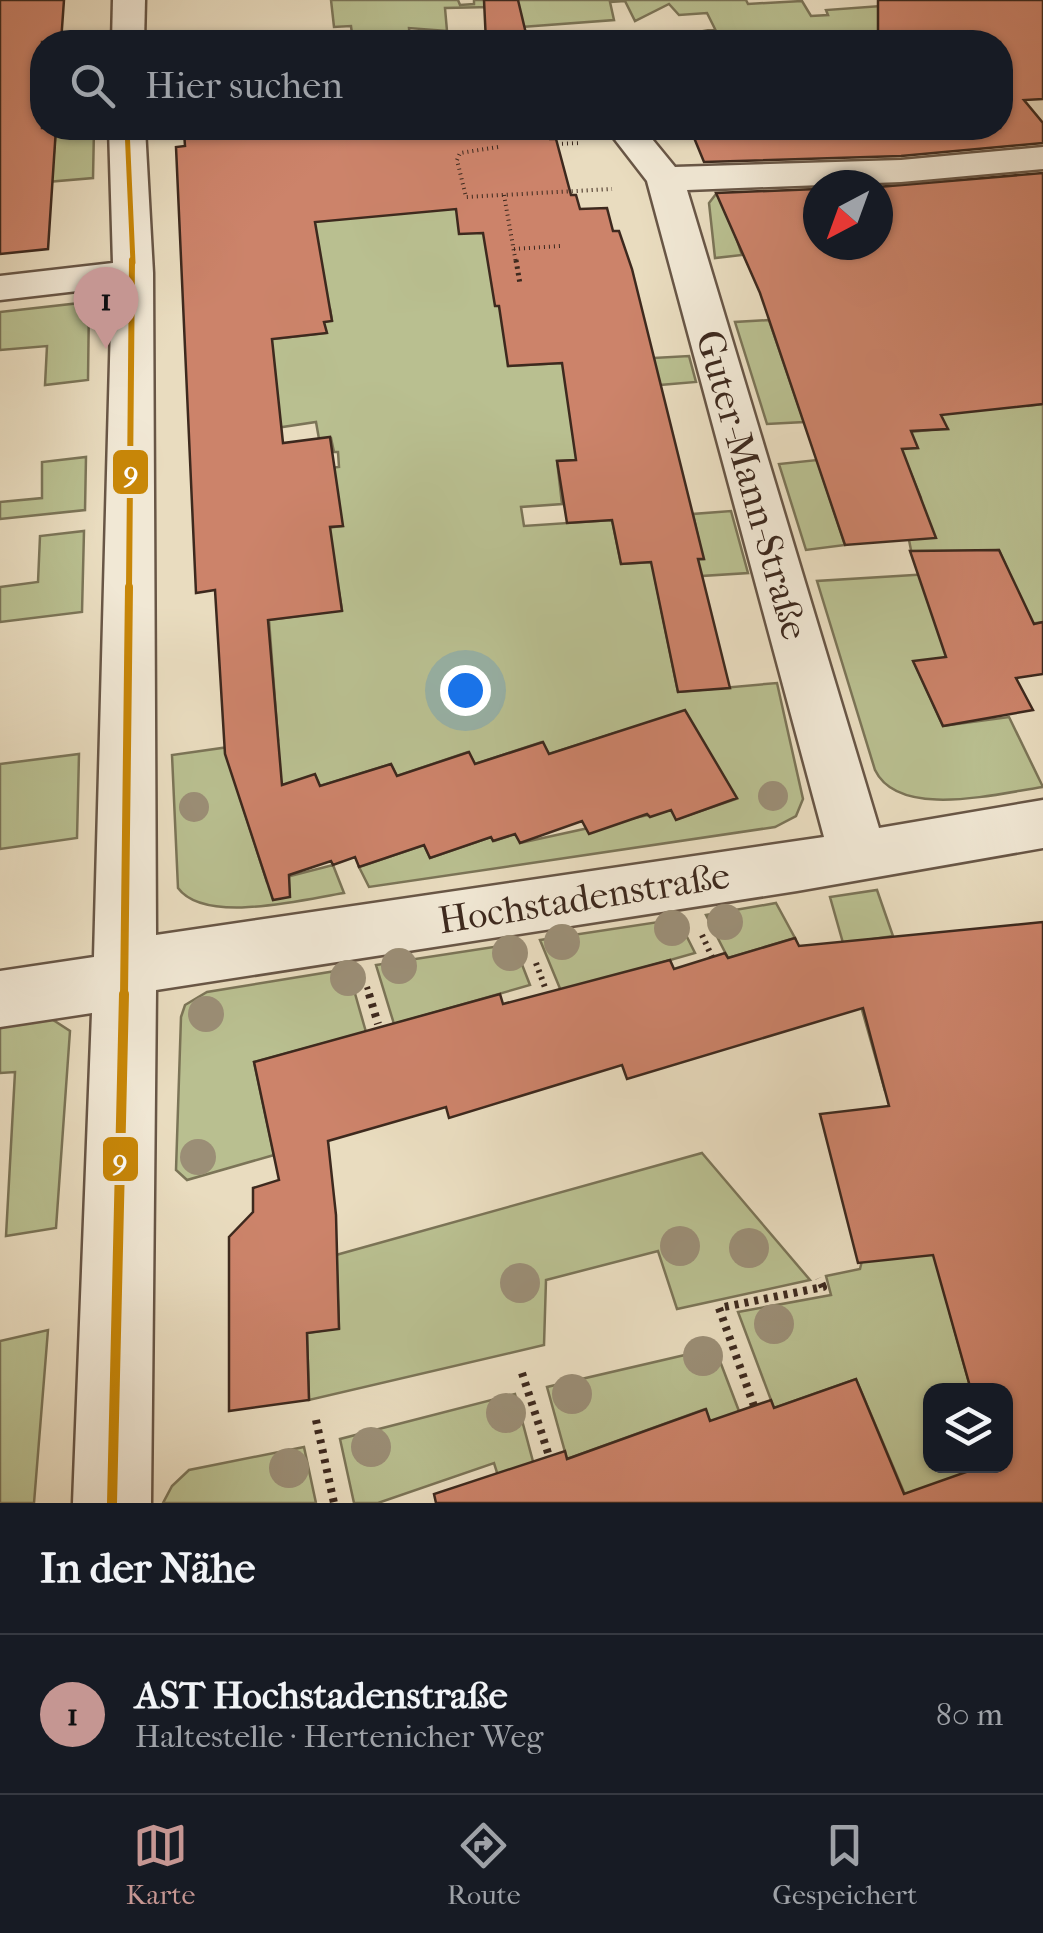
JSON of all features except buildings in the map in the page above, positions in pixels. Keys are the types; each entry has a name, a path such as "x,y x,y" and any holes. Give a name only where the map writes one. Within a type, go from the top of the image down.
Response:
{"street":[{"path":"128,0 128,30"},
{"path":"112,1503 125,974 132,274 127,140"},
{"name":"Guter-Mann-Straße","path":"628,140 858,854"},
{"path":"644,184 901,171 1043,158"},
{"path":"0,288 132,274"},
{"name":"Hochstadenstraße","path":"0,999 125,974 1043,824"}],"path":[{"path":"498,147 463,150 457,160 466,198 644,184"},
{"path":"504,195 520,284"},
{"path":"514,249 560,246"},
{"path":"754,1406 718,1308 823,1287 820,1278"},
{"path":"522,1373 549,1456"},
{"path":"316,1420 334,1503"}],"green space":[{"path":"331,0 458,0 460,5 474,4 474,0 746,0 748,4 802,1 811,16 828,15 826,10 895,5 971,13 988,30 709,30 715,29 707,13 679,15 669,4 635,21 625,1 610,2 614,20 495,29 491,7 445,8 447,30 334,27"},
{"path":"0,133 54,152 55,140 94,140 93,178 0,186"},
{"path":"311,140 497,140 508,366 689,356 696,382 660,385 576,460 557,461 562,504 521,507 524,526 612,520 621,564 703,559 693,514 731,511 748,573 655,579 678,692 777,683 803,799 796,816 775,827 369,887 359,867 424,845 430,858 491,837 494,841 518,833 520,843 671,810 677,819 736,799 626,742 618,732 549,754 542,742 475,764 468,752 397,776 391,764 320,786 315,775 240,798 267,882 333,865 344,893 281,904 232,907 191,899 178,888 172,755 278,740 269,620 342,610 339,592 313,530 342,526 280,474 339,467 338,452 334,452 331,438 319,439 316,422 256,431 248,342 326,333 324,322 332,320 330,309 246,318"},
{"path":"803,190 803,260 838,260 1028,406 1043,404 1043,622 1017,626 1007,568 999,550 912,555 909,540 921,498 905,459 879,460 911,432 947,428 734,231 742,255 715,258 709,203 716,194"},
{"path":"89,302 88,380 45,385 47,346 0,350 0,312"},
{"path":"769,320 804,422 767,424 735,322"},
{"path":"86,457 85,510 0,519 0,502 42,498 42,462"},
{"path":"817,460 845,545 806,550 779,464"},
{"path":"84,531 82,612 0,622 0,587 38,582 40,536"},
{"path":"962,572 1012,671 914,662 943,726 1009,717 1043,787 952,799 905,795 887,785 875,770 817,581"},
{"path":"79,754 77,838 0,849 0,764"},
{"path":"877,890 893,936 873,939 885,1091 830,897"},
{"path":"776,903 795,938 728,958 706,915"},
{"path":"678,919 695,953 561,991 540,940"},
{"path":"514,944 530,985 394,1024 376,965"},
{"path":"348,969 366,1032 254,1062 274,1155 187,1180 176,1170 181,1017 185,1005 207,992"},
{"path":"47,1016 70,1031 56,1228 6,1236 15,1072 0,1073 0,1023"},
{"path":"894,1124 983,1310 950,1314 969,1383 923,1383 923,1473 966,1473 906,1497 856,1379 774,1408 738,1312 831,1295 826,1276 860,1269"},
{"path":"702,1153 810,1280 677,1309 658,1251 546,1280 544,1345 309,1400 307,1333 339,1328 336,1255"},
{"path":"48,1330 34,1503 0,1503 0,1341"},
{"path":"715,1348 742,1419 713,1428 705,1409 567,1459 547,1387"},
{"path":"515,1394 535,1469 500,1482 494,1463 378,1503 354,1503 340,1439"},
{"path":"304,1447 316,1503 163,1503 172,1486 189,1470"}],"transit line":[{"name":"9","path":"112,1503 125,967 133,273 127,140"}],"place":[{"name":"AST Hochstadenstraße","path":"106,349"}]}
